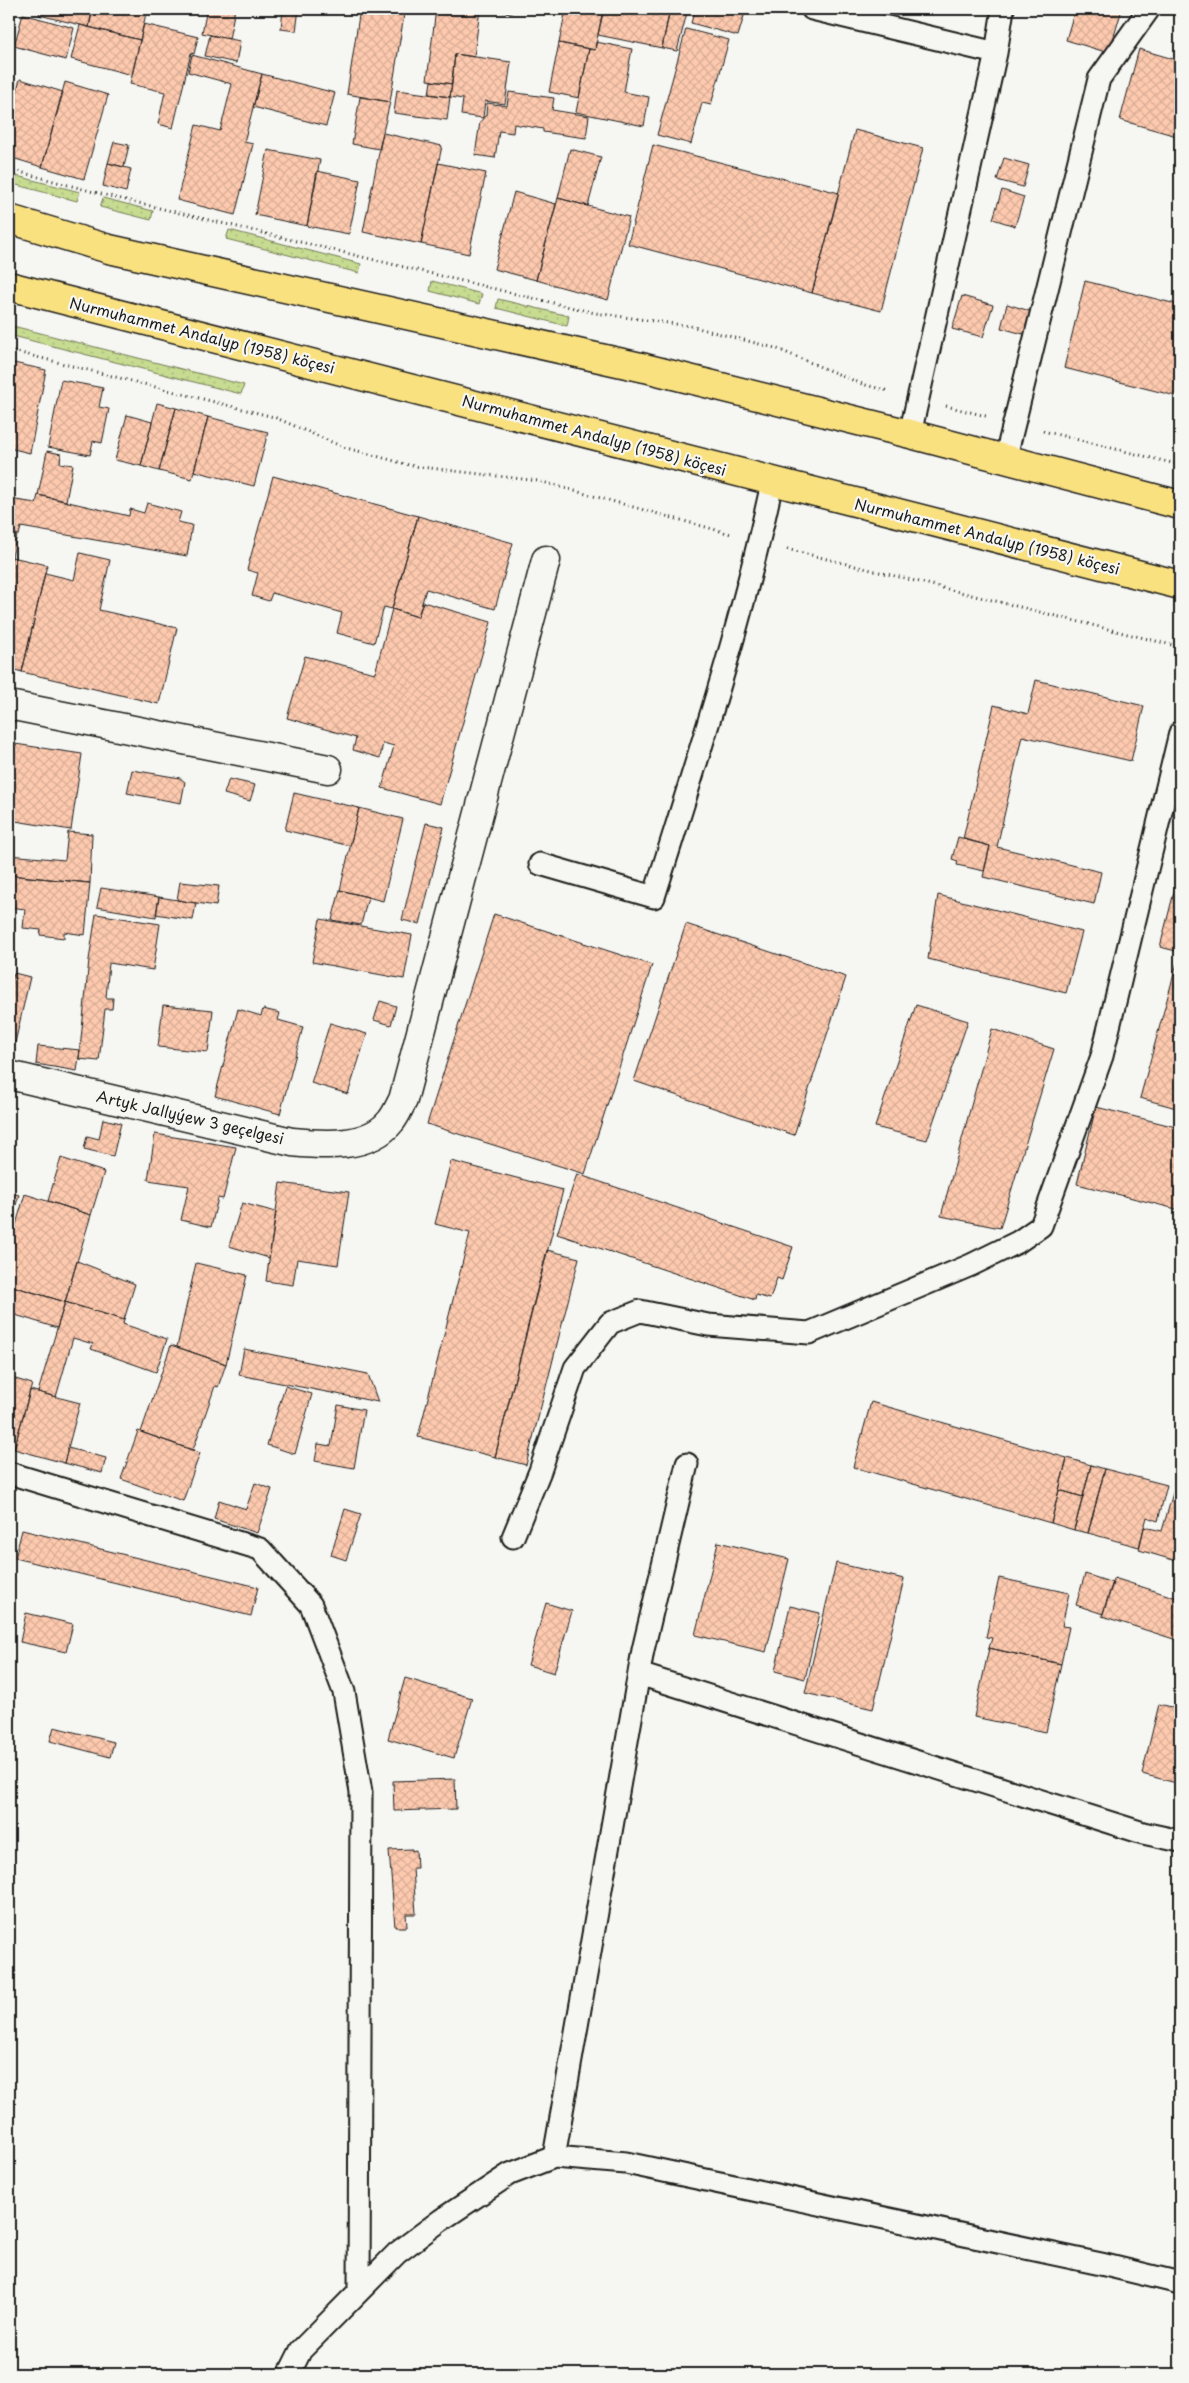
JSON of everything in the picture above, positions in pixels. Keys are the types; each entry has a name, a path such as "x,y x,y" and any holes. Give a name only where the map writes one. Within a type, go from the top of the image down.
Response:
{"main road":[{"path":"9,219 109,249 645,368 910,434 1180,505"},
{"name":"Nurmuhammet Andalyp (1958) köçesi","path":"9,286 581,432 772,483 1180,585"}],"street":[{"name":"Artyk Jallyýew 3 geçelgesi","path":"9,1075 292,1142 319,1145 346,1142 372,1136 391,1122 403,1100 546,560"},
{"path":"9,705 328,769"}],"lane":[{"path":"812,9 996,53"},
{"path":"910,434 996,53 1003,9"},
{"path":"1005,460 1099,79 1149,9"},
{"path":"540,864 654,897 715,705 759,542 772,483"},
{"path":"513,1537 540,1471 575,1368 610,1323 640,1311 708,1325 809,1333 970,1265 1018,1242 1041,1226 1102,1056 1180,733"},
{"path":"554,2157 640,1674 687,1464"},
{"path":"9,1473 260,1549 311,1605 344,1692 361,1792 359,2291"},
{"path":"640,1674 1143,1833 1180,1841"},
{"path":"289,2374 301,2350 397,2253 441,2220 510,2174 554,2157 626,2163 1101,2264 1180,2283"}],"path":[{"path":"9,169 105,195 595,313 690,326 775,348 862,384 1180,465"},
{"path":"9,350 274,418 343,447 413,466 540,481 759,542 1180,647"}],"green space":[{"path":"9,174 80,192 77,201 9,183"},
{"path":"103,198 153,211 151,220 100,207"},
{"path":"229,230 361,264 359,273 226,239"},
{"path":"432,281 482,294 479,304 430,291"},
{"path":"498,299 569,316 567,326 496,308"},
{"path":"9,325 244,385 241,394 9,335"}],"building":[{"path":"41,9 92,10 89,27 39,15"},
{"path":"93,9 147,9 140,40 89,27"},
{"path":"207,9 235,9 229,39 202,33"},
{"path":"283,9 299,9 296,31 281,29"},
{"path":"360,9 405,9 390,102 347,94"},
{"path":"436,9 480,9 474,57 455,54 452,84 427,80"},
{"path":"479,9 513,9 512,13"},
{"path":"566,9 603,9 595,50 559,43"},
{"path":"604,9 670,9 662,48 598,35"},
{"path":"670,9 688,9 677,51 662,48"},
{"path":"695,9 746,9 738,36 691,23"},
{"path":"1075,9 1122,9 1109,53 1066,40"},
{"path":"23,14 74,28 66,60 14,46"},
{"path":"144,24 198,37 194,54 191,53 173,128 158,124 165,92 130,84"},
{"path":"80,25 140,40 132,75 71,59"},
{"path":"686,29 729,40 711,105 702,103 691,144 657,135"},
{"path":"210,35 240,41 236,63 205,56"},
{"path":"596,42 632,49 624,92 649,97 644,126 576,112 589,49 595,50"},
{"path":"559,43 589,49 579,98 549,92"},
{"path":"1139,49 1180,61 1180,137 1120,120"},
{"path":"455,54 511,62 505,104 485,101 483,118 461,115 463,99 450,97"},
{"path":"192,55 262,74 244,142 253,144 235,215 177,200 196,125 220,131 232,84 188,72"},
{"path":"262,74 335,93 326,126 253,107"},
{"path":"20,79 63,92 42,167 9,157 9,120"},
{"path":"431,81 452,84 450,97 429,94"},
{"path":"65,82 108,95 84,179 42,167"},
{"path":"397,90 450,97 447,120 394,113"},
{"path":"509,92 554,98 552,110 589,116 586,138 543,132 543,129 514,124 513,133 499,131 495,158 475,155 480,122 486,115 487,103 507,106"},
{"path":"360,97 390,102 379,149 352,144"},
{"path":"855,130 923,148 881,311 812,293"},
{"path":"383,133 442,146 421,244 363,232"},
{"path":"114,142 129,145 124,167 108,163"},
{"path":"653,145 839,193 812,293 628,244"},
{"path":"570,149 601,157 588,206 558,198"},
{"path":"268,150 320,160 307,226 255,215"},
{"path":"1004,158 1029,165 1023,187 997,180"},
{"path":"108,163 131,169 126,192 103,186"},
{"path":"438,163 486,173 469,254 421,244"},
{"path":"317,171 360,180 349,234 307,226"},
{"path":"1002,190 1024,197 1015,226 993,219"},
{"path":"514,192 556,204 536,280 494,269"},
{"path":"558,198 629,217 608,300 536,280"},
{"path":"1085,281 1180,305 1180,397 1064,368"},
{"path":"962,296 993,305 983,337 952,329"},
{"path":"1007,304 1033,312 1027,335 1001,328"},
{"path":"9,362 46,370 30,453 9,448"},
{"path":"61,380 103,388 99,407 109,409 102,443 93,441 90,455 48,447"},
{"path":"157,403 176,408 159,471 141,466"},
{"path":"176,408 208,417 192,479 159,471"},
{"path":"127,415 152,422 141,466 115,460"},
{"path":"208,417 268,432 254,486 194,471"},
{"path":"47,451 61,454 60,463 73,465 66,501 38,495"},
{"path":"273,476 418,516 392,609 384,607 374,643 337,633 342,613 272,593 269,601 252,596 258,573 247,570"},
{"path":"38,495 129,516 130,509 144,513 147,503 181,512 178,522 192,525 187,556 21,527 19,535 9,533 9,499 36,503"},
{"path":"418,516 513,543 495,609 426,589 418,617 392,609"},
{"path":"9,533 17,535 9,570"},
{"path":"80,553 110,560 99,610 177,628 159,704 22,672 45,573 74,580"},
{"path":"12,557 47,565 22,672 9,668 9,570"},
{"path":"423,602 491,622 440,804 382,788 394,746 383,743 380,758 353,750 356,738 287,718 305,656 375,673 392,609 418,617"},
{"path":"1036,680 1144,706 1131,761 1022,736 997,847 1101,872 1094,904 983,877 990,846 963,839 994,705 1028,714"},
{"path":"9,743 15,744 11,765 9,764"},
{"path":"15,744 82,754 71,830 9,820 9,780"},
{"path":"132,770 180,778 185,782 181,803 127,793"},
{"path":"229,779 255,785 250,801 224,794"},
{"path":"294,793 359,808 350,846 285,830"},
{"path":"359,808 403,819 383,901 340,890"},
{"path":"426,823 444,827 420,924 402,920"},
{"path":"68,832 92,834 90,883 9,875 9,855 65,860"},
{"path":"958,837 990,846 984,871 957,865 958,861 952,859"},
{"path":"9,875 90,883 85,935 64,932 64,938 40,935 41,930 23,928 25,909 9,907"},
{"path":"180,882 219,886 216,906 177,900"},
{"path":"1176,884 1180,885 1180,952 1160,947"},
{"path":"101,888 159,897 156,917 97,907"},
{"path":"340,890 368,897 361,925 332,920"},
{"path":"938,895 1082,932 1066,993 928,959"},
{"path":"159,897 196,903 193,920 156,914"},
{"path":"96,914 160,924 153,970 109,963 106,998 113,998 112,1009 105,1009 99,1061 79,1059 89,960"},
{"path":"494,914 652,965 585,1174 427,1124"},
{"path":"320,919 412,935 404,979 312,962"},
{"path":"686,924 846,977 794,1135 634,1081"},
{"path":"1177,963 1180,964 1180,1109 1140,1098"},
{"path":"14,973 30,977 15,1043 9,1041 9,996"},
{"path":"380,1001 396,1006 391,1025 374,1020"},
{"path":"163,1005 213,1010 208,1052 158,1047"},
{"path":"916,1005 968,1021 927,1140 875,1127"},
{"path":"238,1009 261,1016 263,1009 280,1013 278,1020 303,1027 280,1114 215,1096"},
{"path":"330,1023 367,1034 348,1094 311,1083"},
{"path":"992,1029 1054,1049 1000,1228 941,1216"},
{"path":"38,1046 80,1050 77,1071 36,1064"},
{"path":"1096,1107 1180,1128 1180,1210 1077,1184"},
{"path":"103,1119 121,1123 113,1156 84,1149 87,1136 99,1139"},
{"path":"155,1134 236,1147 223,1199 218,1198 211,1227 181,1220 189,1186 148,1180"},
{"path":"61,1158 104,1172 91,1215 48,1201"},
{"path":"451,1161 563,1190 495,1457 418,1437 470,1233 435,1224"},
{"path":"577,1174 793,1247 782,1280 777,1278 770,1299 756,1295 755,1300 557,1234"},
{"path":"280,1183 349,1192 338,1265 297,1259 293,1285 266,1281"},
{"path":"9,1192 19,1195 9,1228"},
{"path":"25,1194 91,1215 65,1302 9,1285 9,1248"},
{"path":"242,1203 276,1212 269,1258 229,1246"},
{"path":"547,1250 579,1258 526,1465 495,1457"},
{"path":"77,1261 135,1284 124,1320 65,1302"},
{"path":"196,1263 247,1275 226,1364 177,1347"},
{"path":"9,1285 65,1302 57,1328 9,1313"},
{"path":"65,1302 124,1320 123,1324 167,1339 156,1372 91,1349 93,1344 73,1338 56,1397 38,1392"},
{"path":"171,1345 226,1364 218,1387 215,1386 193,1450 141,1432"},
{"path":"244,1349 368,1374 378,1402 239,1375"},
{"path":"9,1377 32,1384 14,1449 9,1448"},
{"path":"285,1386 312,1394 295,1454 267,1445"},
{"path":"30,1390 80,1403 64,1463 14,1449"},
{"path":"871,1402 1067,1458 1051,1523 853,1467"},
{"path":"338,1405 364,1410 354,1468 315,1461 318,1444 331,1446"},
{"path":"138,1431 200,1453 183,1501 121,1479"},
{"path":"68,1448 106,1458 102,1473 64,1463"},
{"path":"1067,1458 1091,1465 1083,1497 1059,1490"},
{"path":"1091,1465 1105,1469 1088,1533 1074,1530"},
{"path":"1180,1466 1180,1487 1175,1486"},
{"path":"1105,1469 1167,1485 1158,1521 1147,1517 1139,1547 1088,1533"},
{"path":"255,1483 272,1489 257,1533 214,1519 219,1500 246,1509"},
{"path":"1175,1486 1180,1487 1180,1562 1139,1550 1144,1527 1162,1531"},
{"path":"1059,1490 1083,1497 1074,1530 1051,1523"},
{"path":"345,1509 361,1514 346,1560 331,1555"},
{"path":"22,1530 258,1587 251,1616 15,1558"},
{"path":"718,1542 789,1559 766,1652 695,1635"},
{"path":"836,1563 904,1579 873,1709 805,1693"},
{"path":"1085,1574 1113,1583 1103,1614 1076,1605"},
{"path":"999,1578 1069,1593 1062,1626 1069,1627 1061,1664 989,1648 992,1638 986,1637"},
{"path":"1114,1578 1180,1599 1180,1641 1102,1616"},
{"path":"546,1603 572,1611 554,1673 528,1665"},
{"path":"790,1606 820,1613 805,1679 775,1671"},
{"path":"26,1613 73,1624 66,1652 20,1642"},
{"path":"989,1648 1061,1664 1046,1732 974,1717"},
{"path":"405,1678 472,1698 454,1758 388,1739"},
{"path":"1159,1704 1180,1709 1180,1784 1142,1774"},
{"path":"54,1727 114,1742 110,1757 50,1741"},
{"path":"455,1779 456,1809 394,1811 393,1781"},
{"path":"412,1849 412,1851 416,1850 417,1868 413,1868 416,1914 406,1914 407,1927 395,1927 389,1850"}]}
